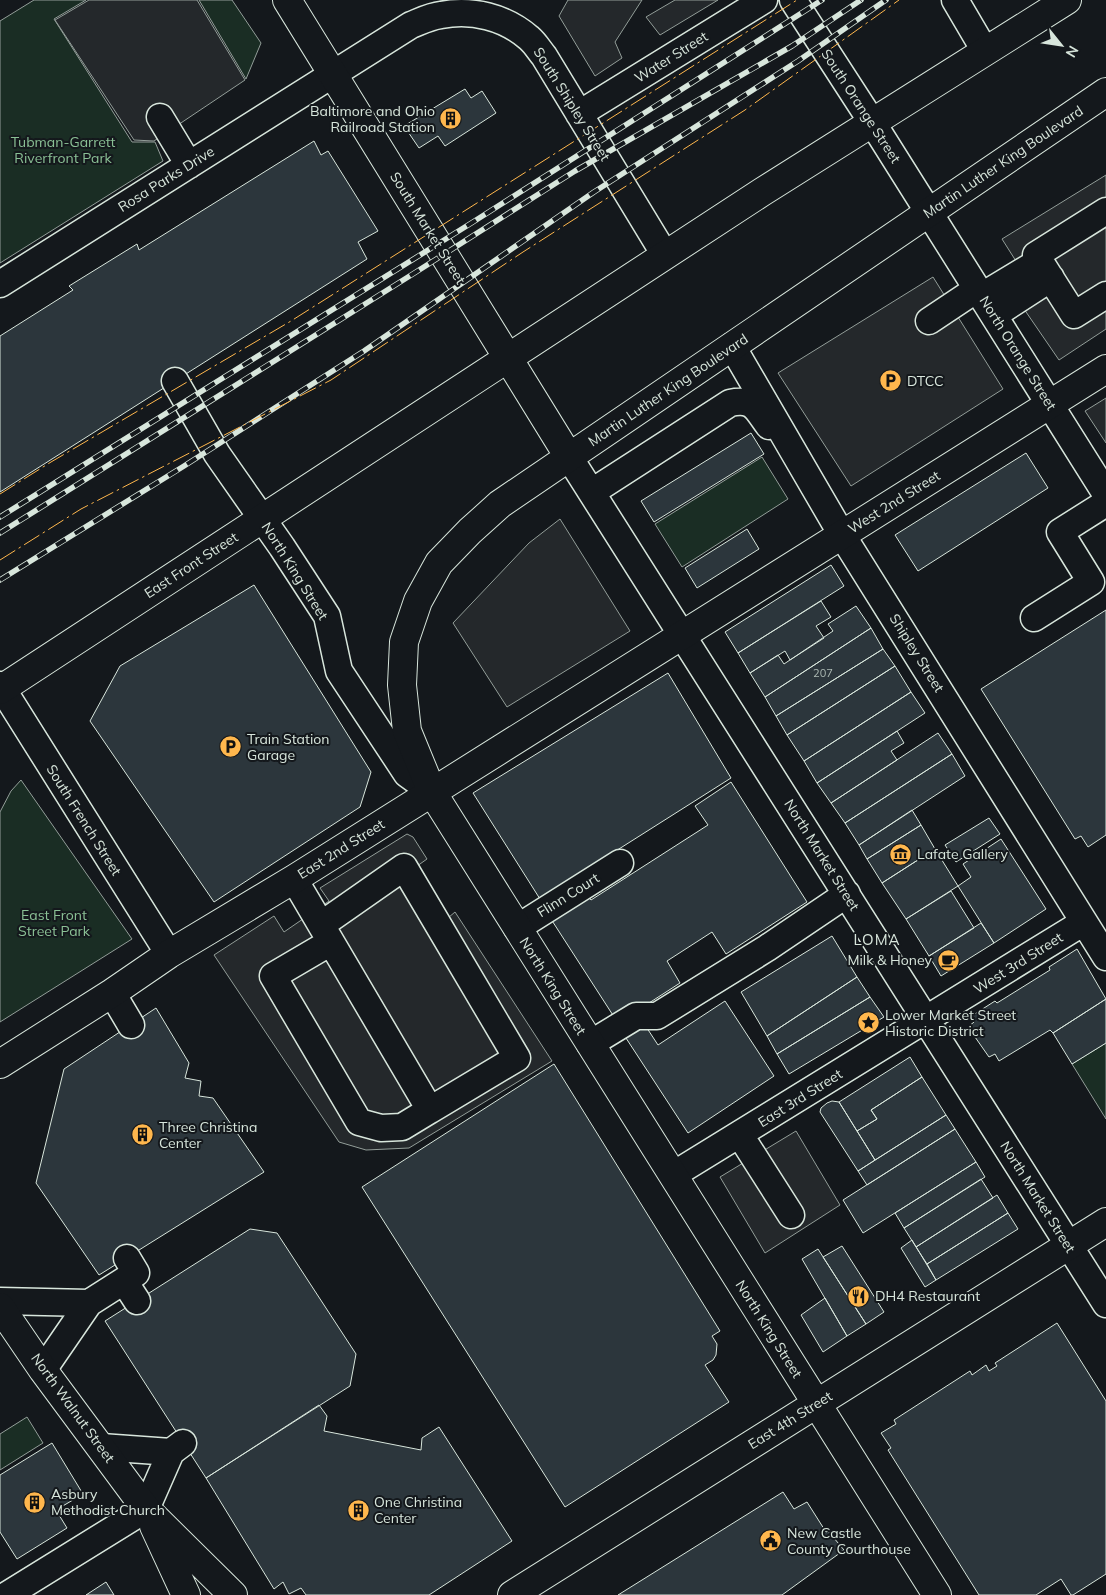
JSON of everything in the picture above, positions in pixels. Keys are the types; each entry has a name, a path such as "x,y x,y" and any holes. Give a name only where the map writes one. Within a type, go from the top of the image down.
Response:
{"main road":[{"name":"South Market Street","path":"287,0 569,456"},
{"path":"508,358 872,122 1067,0"},
{"name":"Martin Luther King Boulevard","path":"432,792 407,731 402,685 404,642 418,601 439,563 500,504 1106,92"},
{"name":"East Front Street","path":"1,688 508,358"},
{"name":"West 2nd Street","path":"682,635 1106,369"},
{"name":"East 2nd Street","path":"0,1064 112,993 169,954 294,879 682,635"},
{"name":"North King Street","path":"432,792 937,1595"},
{"name":"East 4th Street","path":"512,1595 1106,1222"},
{"name":"North Walnut Street","path":"0,1307 43,1370 146,1509 233,1595"},
{"name":"North Walnut Street","path":"146,1509 186,1595"}],"street":[{"name":"Water Street","path":"579,114 764,0"},
{"name":"South Orange Street","path":"793,0 929,213"},
{"path":"955,0 986,51"},
{"name":"South Shipley Street","path":"333,74 411,25 468,6 514,27 530,39 544,56 665,255"},
{"name":"Rosa Parks Drive","path":"0,284 333,74"},
{"path":"160,117 189,165"},
{"path":"1106,211 1036,255 1074,315 1106,295"},
{"name":"North Orange Street","path":"929,213 1106,494"},
{"path":"933,327 1046,269"},
{"name":"Shipley Street","path":"732,346 842,535 1106,957"},
{"name":"North King Street","path":"175,381 217,454 262,518 326,616 339,671 406,774 432,792"},
{"path":"592,492 730,403 742,401 751,403 806,471"},
{"name":"North Market Street","path":"569,456 1106,1304"},
{"path":"1034,618 1092,582 1060,532 1106,503"},
{"name":"South French Street","path":"1,688 169,954"},
{"name":"Flinn Court","path":"517,928 620,863"},
{"path":"404,867 517,1058 430,1110 402,1127 381,1128 359,1122 273,976 404,867"},
{"path":"294,879 430,1110"},
{"path":"590,1044 636,1016 657,1016 767,948 847,894"},
{"name":"West 3rd Street","path":"927,1020 1084,922"},
{"path":"112,993 131,1024"},
{"name":"East 3rd Street","path":"673,1176 927,1020"},
{"path":"740,1134 792,1215"},
{"path":"43,1370 90,1303 129,1280"},
{"path":"0,1301 90,1303"},
{"path":"8,1595 146,1509 177,1448 101,1447"}],"green space":[{"name":"Tubman-Garrett Riverfront Park","path":"34,0 86,0 54,19 132,142 155,142 163,161 0,263 0,21"},
{"path":"199,0 232,0 261,43 246,79"},
{"path":"762,457 788,499 682,567 655,524"},
{"name":"East Front Street Park","path":"21,780 132,939 0,1022 0,812 11,791"},
{"path":"1106,1043 1106,1119 1072,1064"},
{"path":"27,1417 43,1443 0,1470 0,1434"}],"shaded area":[{"path":"89,0 197,0 245,80 154,141 134,140 55,20"},
{"path":"568,0 642,0 615,42 622,58 595,76 559,16"},
{"path":"675,0 718,0 660,35 646,17"},
{"path":"1106,175 1106,329 1059,360 1024,309 1040,299 1002,239"},
{"name":"DTCC","path":"933,277 1003,389 851,486 778,373"},
{"path":"1106,398 1106,443 1085,411"},
{"path":"560,519 630,631 507,707 453,623 529,543"},
{"path":"407,834 413,837 427,859 403,876 442,923 455,912 552,1061 409,1148 366,1150 339,1142 214,955 274,916 284,932 329,901 320,888"},
{"path":"796,1131 840,1205 765,1253 720,1177"}],"building":[{"name":"Baltimore and Ohio Railroad Station","path":"465,89 471,98 482,91 496,113 445,146 438,136 419,148 404,126"},
{"path":"314,141 321,155 328,151 378,231 358,242 367,259 0,492 0,336 73,290 69,286 137,244 139,250"},
{"path":"751,433 764,454 654,522 641,501"},
{"path":"1026,453 1048,488 918,571 895,535"},
{"path":"747,529 759,549 697,588 685,568"},
{"path":"831,565 844,586 738,653 725,632"},
{"name":"Train Station Garage","path":"254,585 371,772 360,807 214,902 90,721 120,666"},
{"path":"821,601 831,617 816,626 824,638 790,660 785,651 750,673 738,653"},
{"path":"856,606 871,628 765,697 750,673 778,655 784,664 833,631 828,624"},
{"path":"1106,610 1106,835 1088,847 1081,836 1075,839 981,689"},
{"path":"871,628 883,649 776,716 765,697"},
{"path":"883,649 895,666 787,735 776,716"},
{"path":"895,666 911,692 804,761 787,735"},
{"path":"668,673 731,778 540,899 473,793"},
{"path":"911,692 925,713 817,783 804,761"},
{"path":"897,731 904,743 891,751 897,760 831,803 817,783"},
{"path":"938,733 952,754 845,823 831,803"},
{"path":"952,754 965,776 859,845 845,823"},
{"path":"731,782 807,902 726,954 712,932 667,961 680,983 618,1023 549,916 585,892 591,900 708,825 695,806"},
{"path":"912,810 921,825 867,859 859,845"},
{"path":"989,818 1000,834 956,862 945,845"},
{"name":"Lafate Gallery","path":"921,825 935,849 882,883 867,859"},
{"path":"1001,839 1046,909 994,943 958,886 971,877 963,864"},
{"path":"935,849 958,886 906,919 882,883"},
{"path":"951,891 974,928 929,956 906,919"},
{"path":"981,923 994,943 941,976 929,956"},
{"path":"832,936 857,977 767,1036 741,992"},
{"path":"1077,949 1106,999 1053,1033 1050,1030 999,1061 995,1054 989,1057 968,1027 974,1022 970,1017 995,1001 997,1003 1050,970 1049,967"},
{"path":"857,977 870,997 777,1054 767,1036"},
{"path":"870,997 884,1017 789,1074 777,1054"},
{"path":"1106,999 1106,1043 1072,1064 1053,1033"},
{"path":"725,1001 774,1076 688,1133 624,1035 643,1022 658,1045"},
{"name":"Three Christina Center","path":"156,1008 189,1063 185,1078 201,1081 199,1096 213,1098 264,1172 99,1275 36,1183 64,1069"},
{"path":"910,1057 922,1077 871,1110 877,1119 857,1131 839,1102"},
{"path":"554,1064 720,1331 712,1336 717,1344 716,1355 713,1360 705,1365 729,1402 565,1507 362,1187"},
{"path":"922,1077 946,1115 875,1160 857,1131 877,1119 871,1110"},
{"path":"832,1101 839,1102 875,1160 858,1171 820,1112 821,1108"},
{"path":"946,1115 955,1129 867,1185 858,1171"},
{"path":"955,1129 976,1162 863,1233 843,1200"},
{"path":"976,1162 985,1177 904,1228 895,1213"},
{"path":"981,1179 993,1198 916,1247 904,1228"},
{"path":"997,1195 1008,1213 927,1264 916,1247"},
{"path":"1008,1213 1018,1229 936,1280 927,1264"},
{"path":"250,1229 277,1233 356,1354 350,1386 206,1478 105,1321"},
{"path":"912,1240 936,1280 925,1287 901,1248"},
{"path":"842,1246 884,1312 866,1324 823,1257"},
{"path":"818,1249 866,1324 847,1336 802,1259"},
{"path":"825,1298 847,1336 823,1352 801,1315"},
{"path":"1057,1323 1106,1401 1106,1574 1073,1595 1071,1595 1061,1579 1036,1595 979,1595 888,1450 891,1448 881,1433 896,1424 894,1420 970,1371 972,1375 986,1365 989,1371 997,1366 995,1363"},
{"name":"One Christina Center","path":"319,1405 327,1416 324,1431 421,1450 422,1438 439,1427 512,1541 429,1595 306,1595 301,1588 289,1594 283,1582 274,1589 206,1478"},
{"name":"Asbury Methodist Church","path":"52,1443 83,1494 56,1510 67,1528 17,1559 0,1532 0,1475"},
{"name":"New Castle County Courthouse","path":"783,1492 794,1509 807,1502 826,1532 828,1531 844,1550 782,1595 618,1595"},
{"path":"106,1582 114,1595 86,1595"}],"railway":[{"path":"0,517 473,222 822,0"},
{"path":"0,533 575,171 792,46 861,0"},
{"path":"0,580 364,351 594,192 798,61 886,0"}],"power":[{"path":"0,494 291,321 797,0"},
{"path":"0,560 81,509 331,380 523,252 745,110 899,0"}],"place":[{"name":"Baltimore and Ohio Railroad Station","path":"451,119"},
{"name":"DTCC","path":"891,381"},
{"name":"Train Station Garage","path":"231,747"},
{"name":"Lafate Gallery","path":"901,854"},
{"name":"Milk & Honey","path":"948,960"},
{"name":"Lower Market Street Historic District","path":"869,1023"},
{"name":"Three Christina Center","path":"143,1135"},
{"name":"DH4 Restaurant","path":"859,1296"},
{"name":"Asbury Methodist Church","path":"35,1502"},
{"name":"One Christina Center","path":"358,1510"},
{"name":"New Castle County Courthouse","path":"771,1541"}],"district":[{"name":"LOMA","path":"877,940"}]}
